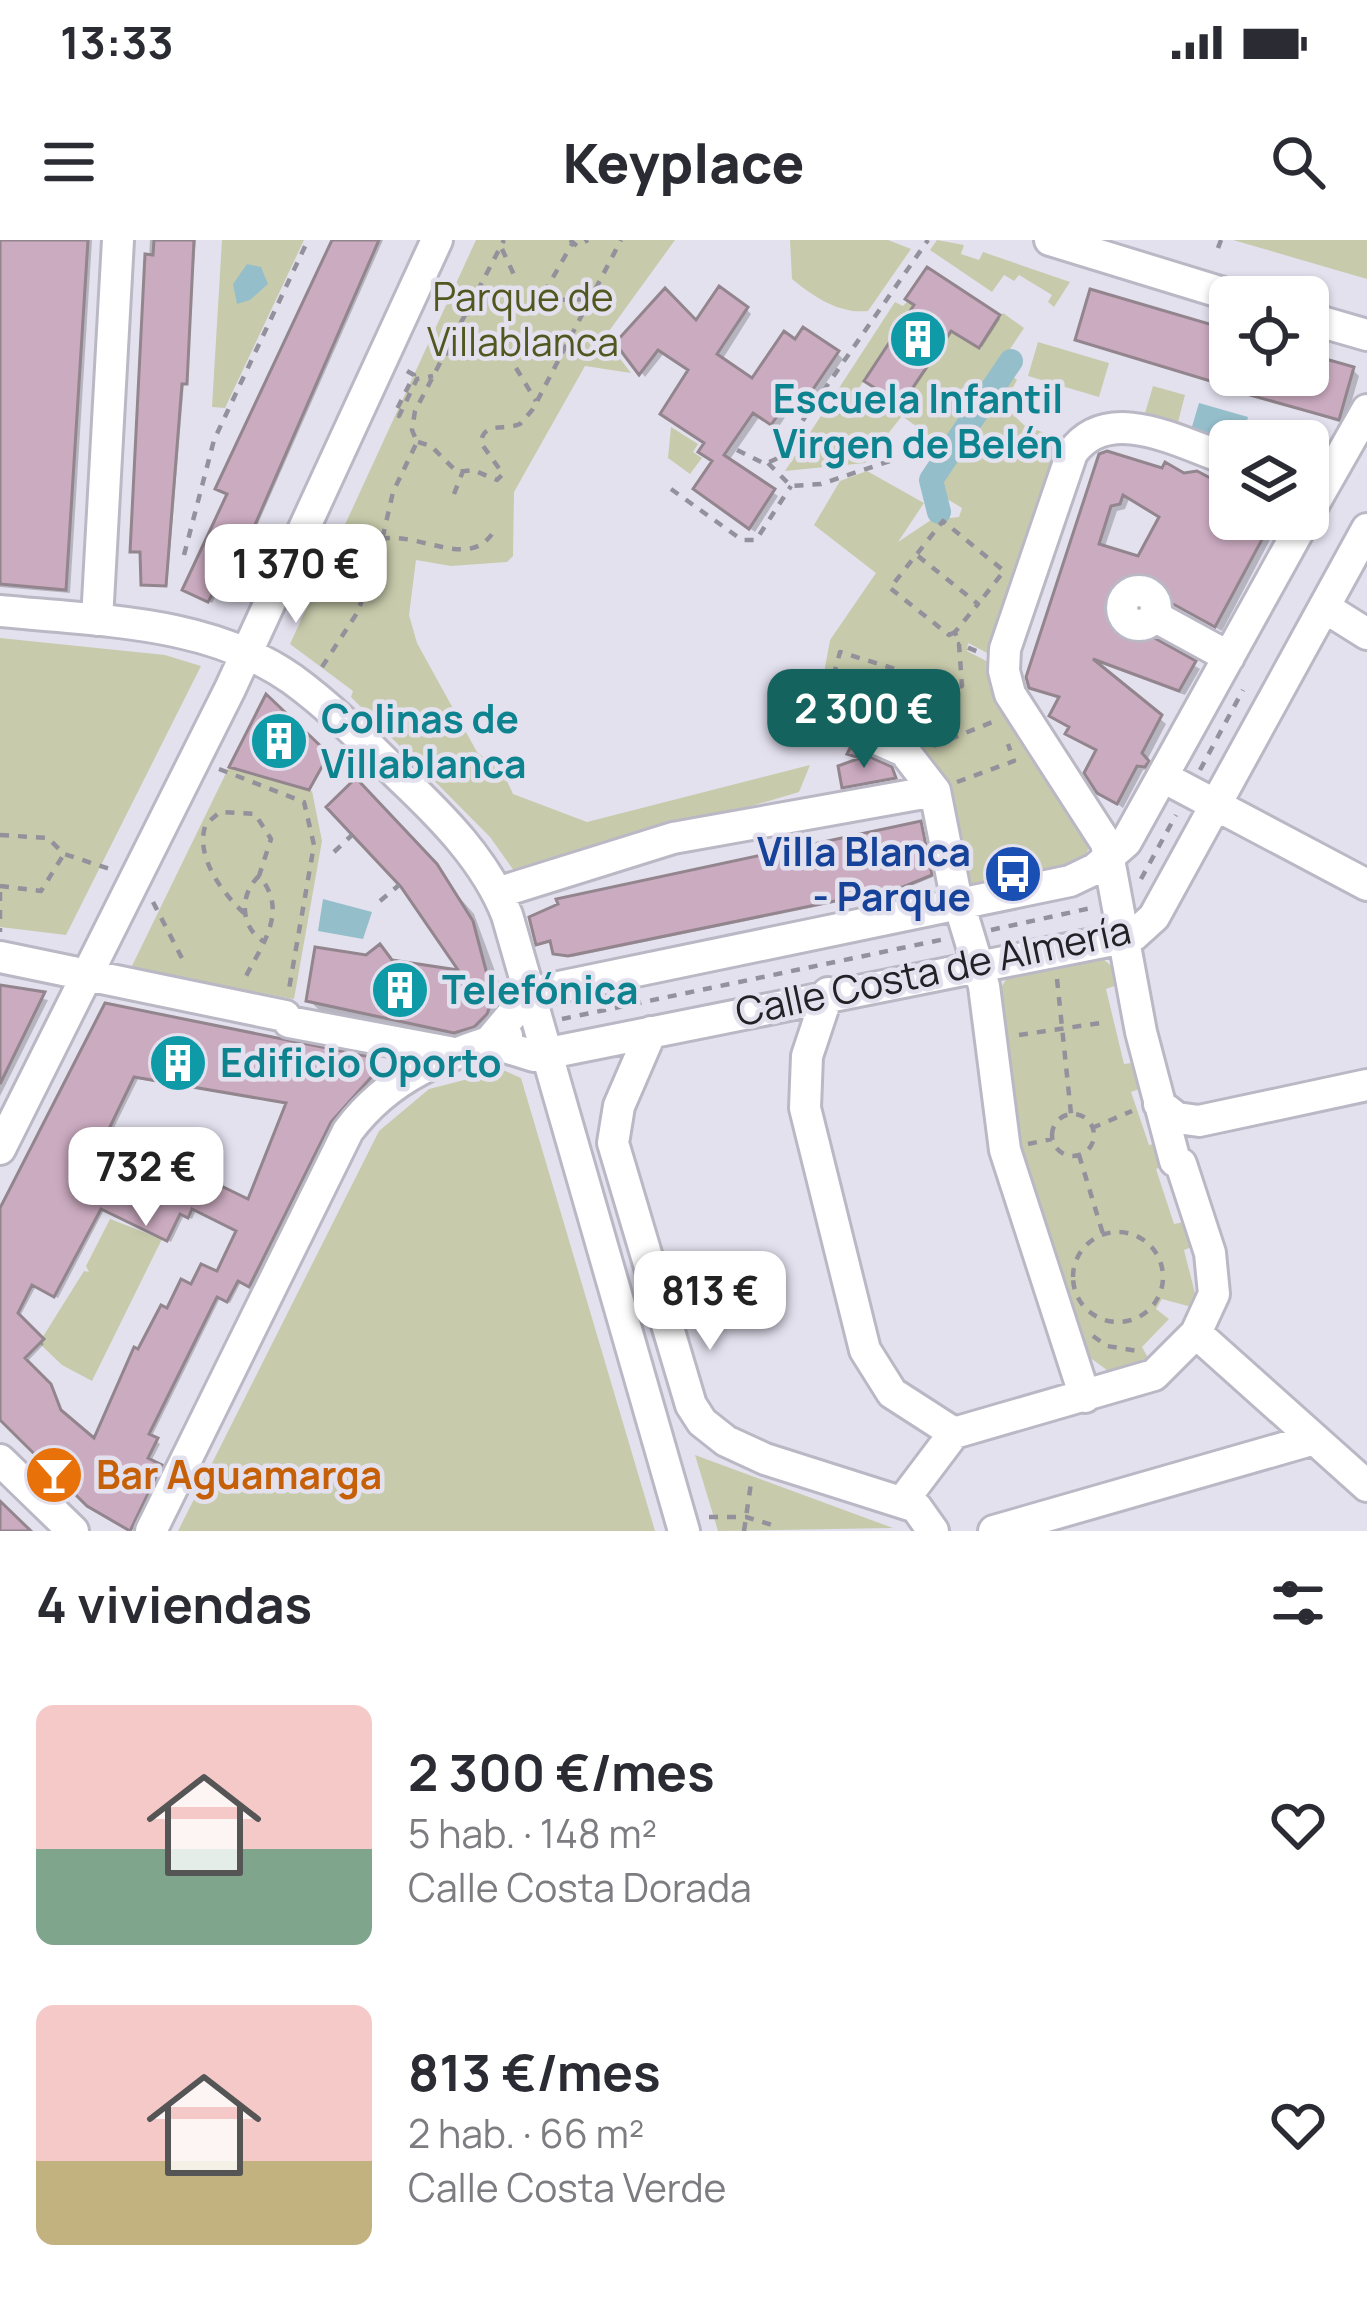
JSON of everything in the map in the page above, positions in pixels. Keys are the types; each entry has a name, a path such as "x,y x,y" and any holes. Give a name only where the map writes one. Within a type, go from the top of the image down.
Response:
{"street":[{"path":"97,620 118,240"},
{"path":"0,1149 246,655 437,240"},
{"path":"1050,240 1209,289"},
{"path":"1329,324 1367,335"},
{"name":"Calle Costa de Almería","path":"1329,472 1367,410"},
{"path":"902,1502 954,1433 1154,1375 1196,1333 1211,1308 1213,1264 1181,1164 1145,1108 1106,843 1010,694 1005,649 1072,454 1086,438 1123,426 1209,453"},
{"name":"Calle Costa de Almería","path":"489,1042 519,1054 546,1033 651,1032 828,993 1121,939 1150,923 1367,529"},
{"name":"Calle Costa de Almería","path":"530,993 1070,881 1108,860 1174,788 1229,658 1291,540"},
{"path":"1324,607 1367,634"},
{"path":"0,611 182,632 246,655 292,679 340,718 459,838 497,893 546,1033 684,1531"},
{"path":"1154,616 1229,658"},
{"path":"840,709 904,751 941,788 960,903 978,964 1007,1160 1084,1397"},
{"path":"497,893 673,838 941,788"},
{"path":"1174,788 1367,884"},
{"path":"0,957 455,1053"},
{"path":"151,1531 348,1131 395,1082 489,1042 530,993"},
{"path":"828,993 807,1056 805,1108 865,1350 892,1393 954,1433"},
{"path":"651,1032 619,1106 613,1143 691,1405 714,1434 738,1448 902,1502 922,1513 933,1531"},
{"path":"1145,1108 1177,1118 1207,1119 1367,1085"},
{"path":"1181,1164 1207,1119"},
{"path":"1196,1333 1367,1486"},
{"path":"994,1531 1311,1440"},
{"path":"7,1481 73,1531"}],"path":[{"path":"184,555 214,440 308,240"},
{"path":"321,668 357,613 393,492 417,442 412,421 504,240"},
{"path":"544,293 571,242 588,240"},
{"path":"417,442 463,471 473,470 490,481 502,474 481,443 482,435 489,428 520,424 621,240"},
{"path":"768,463 776,459 928,240"},
{"path":"502,249 515,277"},
{"path":"556,300 590,298"},
{"path":"446,353 467,358 485,352"},
{"path":"516,368 536,401"},
{"path":"412,374 395,413 399,416 417,379 434,376"},
{"path":"737,449 768,463 791,486 821,484 890,461"},
{"path":"454,494 463,471"},
{"path":"671,489 742,540 756,540 791,486"},
{"path":"943,521 1004,571 949,635 890,588 916,554 943,521"},
{"path":"381,539 406,537 474,550 488,544 496,526"},
{"path":"916,554 978,604"},
{"path":"955,632 962,686"},
{"path":"959,644 996,662"},
{"path":"840,709 826,692 840,652 918,676 903,716 865,704"},
{"path":"906,709 978,683"},
{"path":"1195,780 1243,690"},
{"path":"925,748 999,721 990,703"},
{"path":"941,788 1014,761 1007,742"},
{"path":"219,769 304,802 314,845 287,1019"},
{"path":"1133,889 1174,788"},
{"path":"244,913 252,895 249,887 260,877 271,843 260,817 220,812 206,824 201,841 214,874 244,913 249,931 263,941"},
{"path":"195,819 206,824"},
{"path":"0,835 48,838 64,854 110,869"},
{"path":"334,853 352,835"},
{"path":"1,928 0,889 41,891 64,854"},
{"path":"153,902 218,1004 263,941 274,904 260,877"},
{"path":"380,901 399,885"},
{"path":"1041,897 1046,919"},
{"path":"980,932 1103,906"},
{"path":"546,1033 605,1010 956,936"},
{"path":"1055,962 1071,1114"},
{"path":"601,989 609,1030"},
{"path":"1002,1038 1107,1022"},
{"path":"1092,1128 1145,1108"},
{"path":"1071,1114 1085,1118 1092,1128 1091,1146 1079,1155 1060,1152 1052,1139 1057,1121 1071,1114"},
{"path":"1041,1141 1052,1139"},
{"path":"1079,1155 1103,1234"},
{"path":"1103,1234 1138,1236 1160,1261 1158,1297 1131,1321 1095,1316 1073,1288 1079,1254 1103,1234"},
{"path":"1073,1306 1081,1320"},
{"path":"1086,1327 1107,1346 1142,1351"},
{"path":"744,1531 753,1473"},
{"path":"713,1515 746,1517 779,1527"}],"green space":[{"path":"222,240 304,240 225,408 212,407"},
{"name":"Parque de Villablanca","path":"476,240 675,240 604,338 631,373 585,366 514,492 513,556 507,562 451,566 416,560 409,615 417,643 477,752 503,772 513,794 587,822 810,765 799,792 517,875 490,837 351,697 353,691 290,644"},
{"path":"790,240 888,240 911,249 868,311 857,311 827,303 792,279"},
{"path":"937,240 964,245 961,254 979,260 983,252 1070,282 1054,307 1048,302 1052,295 1019,275 1014,281 1004,275 992,292 930,250"},
{"path":"1233,240 1367,240 1367,279"},
{"path":"908,301 914,306 857,391 896,412 951,331 979,347 1003,313 1024,328 945,447 902,416 865,463 785,471 895,302 903,306"},
{"path":"1038,342 1109,363 1099,397 1028,376"},
{"path":"1010,374 1017,380 1003,405 1024,425 1068,442 995,657 968,643 967,651 996,666 1090,847 1081,862 981,891 967,886 930,760 859,722 862,709 820,695 830,640 876,573 814,525 840,481 867,471 924,503 898,542 931,520 959,517 962,508 939,494 938,482"},
{"path":"1153,386 1185,395 1176,430 1143,420"},
{"path":"671,427 698,444 693,452 702,458 690,474 668,458"},
{"path":"0,638 165,655 201,666 66,935 0,927"},
{"path":"229,767 312,791 322,841 294,999 130,970"},
{"path":"1101,957 1116,970 1120,984 1106,989 1124,1064 1139,1062 1145,1087 1131,1092 1149,1145 1162,1142 1169,1164 1156,1169 1174,1224 1189,1221 1197,1245 1184,1250 1199,1309 1162,1299 1156,1309 1169,1319 1142,1347 1152,1365 1111,1373 1085,1354 1017,1157 996,995 1009,975"},
{"path":"503,1070 521,1078 655,1531 178,1531 379,1131 429,1089"},
{"path":"110,1219 162,1239 92,1381 62,1365 39,1343 84,1271 89,1272 86,1266"},
{"path":"695,1455 893,1528 718,1531"}],"water":[{"path":"247,264 261,267 268,284 250,300 237,304 233,284"},
{"path":"1199,403 1248,417 1209,420 1209,435 1191,430"},
{"path":"323,899 372,912 363,939 318,931"}],"building":[{"path":"0,240 88,240 66,590 0,584"},
{"path":"154,240 194,240 187,384 182,384 166,586 141,585 140,552 130,552 145,254 153,255"},
{"path":"332,240 379,240 247,543 230,577 224,573 208,602 182,590 227,494 215,489"},
{"name":"Escuela Infantil Virgen de Belén","path":"927,267 1000,315 979,348 951,331 901,405 864,381 914,305 905,299"},
{"path":"719,286 748,307 717,354 752,378 784,331 795,339 803,327 839,351 807,398 795,390 771,425 753,413 724,455 775,489 749,529 693,489 712,461 698,452 704,443 660,414 688,370 658,350 639,375 615,343 665,288 696,320"},
{"path":"1090,289 1209,324 1209,381 1075,340"},
{"path":"1329,360 1354,367 1339,420 1253,396 1329,396"},
{"path":"1107,451 1162,468 1165,462 1184,473 1197,471 1209,477 1209,540 1262,540 1215,627 1162,598 1145,599 1138,606 1135,618 1144,632 1196,661 1179,691 1093,659 1162,715 1142,753 1149,761 1145,767 1137,766 1117,804 1097,793 1084,773 1096,750 1065,734 1069,727 1049,716 1059,697 1029,688 1026,677 1099,454","holes":["1123,495 1159,517 1138,556 1099,544 1111,506 1120,504"]},
{"name":"Colinas de Villablanca","path":"266,694 329,754 309,790 229,767"},
{"path":"850,748 892,767 896,778 842,788 838,766 860,758 847,754"},
{"path":"356,778 437,864 473,921 493,997 487,1014 474,1027 454,1033 306,1001 315,947 366,955 380,944 392,960 458,970 401,887 326,807"},
{"path":"921,821 932,875 903,887 568,956 553,954 550,941 536,945 529,917 558,904 556,899"},
{"path":"0,985 45,992 0,1084"},
{"path":"105,1003 376,1058 374,1074 331,1122 249,1287 238,1281 227,1302 217,1297 149,1434 158,1438 148,1458 162,1465 130,1531 87,1506 0,1420 0,1208","holes":["134,1077 286,1103 248,1199 182,1167 178,1175 172,1172 158,1197 92,1164","101,1209 167,1241 180,1214 188,1218 192,1209 236,1231 217,1271 201,1264 191,1284 181,1279 167,1308 161,1305 138,1349 134,1347 94,1438 61,1410 51,1384 25,1358 44,1339 18,1313 32,1285 54,1297"]},
{"path":"0,1501 31,1531 0,1531"}],"waterway":[{"path":"939,512 931,480 1011,361"}],"place":[{"name":"Escuela Infantil Virgen de Belén","path":"918,339"},
{"name":"Colinas de Villablanca","path":"279,741"},
{"name":"Villa Blanca - Parque","path":"1013,874"},
{"name":"Telefónica","path":"400,990"},
{"name":"Edificio Oporto","path":"178,1063"},
{"name":"Bar Aguamarga","path":"54,1475"}]}
